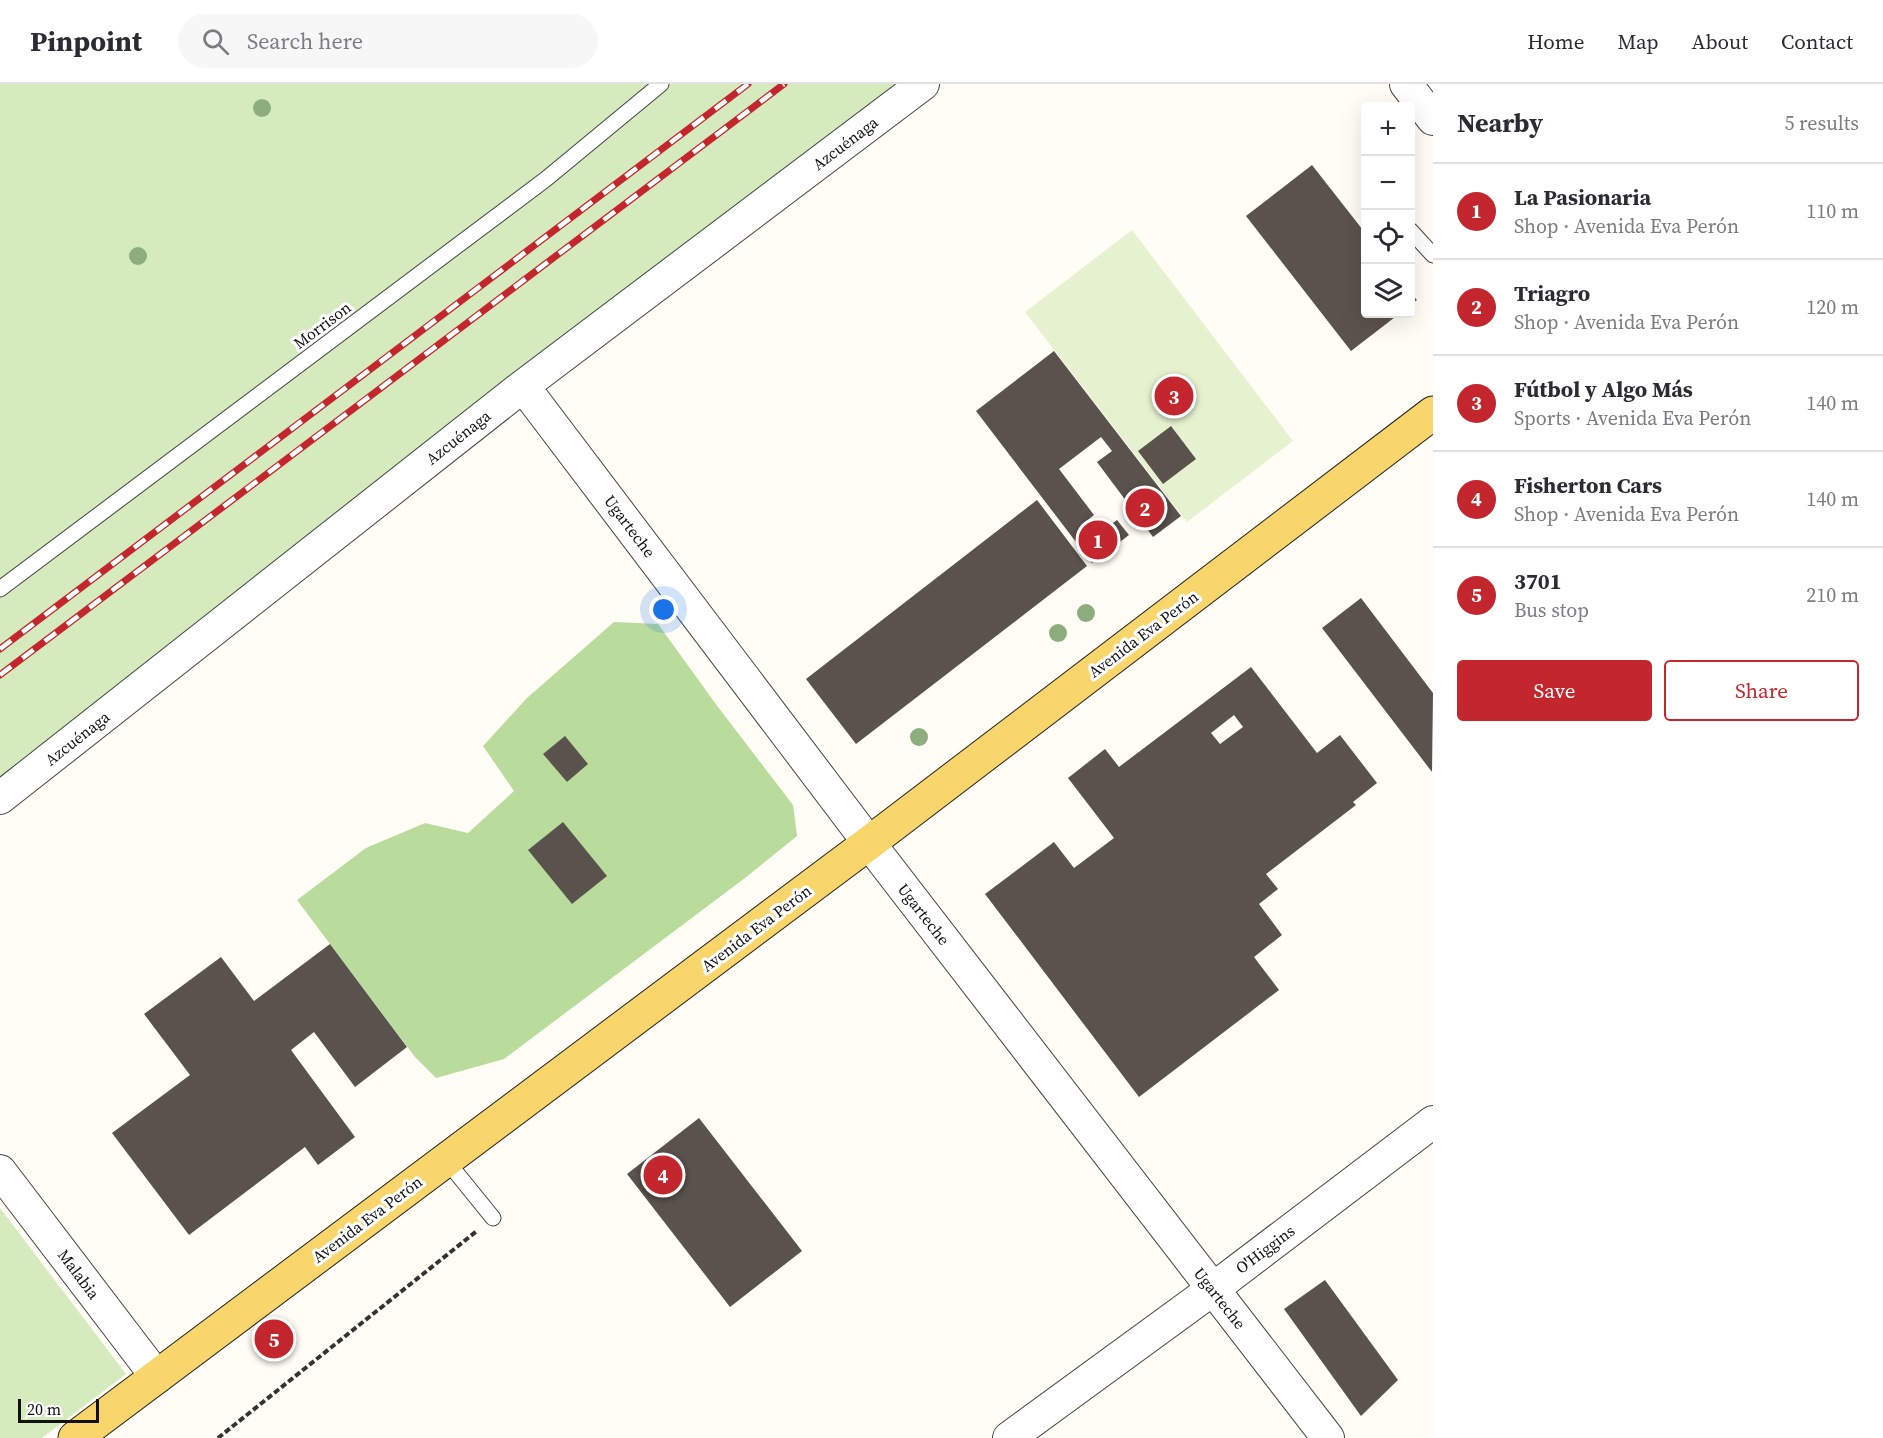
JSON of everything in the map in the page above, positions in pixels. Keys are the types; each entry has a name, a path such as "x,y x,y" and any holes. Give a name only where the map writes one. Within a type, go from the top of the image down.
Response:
{"main road":[{"name":"Avenida Eva Perón","path":"75,1438 869,843 1433,413"}],"street":[{"name":"Azcuénaga","path":"0,798 524,386 923,84"},
{"name":"Ugarteche","path":"524,386 869,843 1328,1438"},
{"name":"O'Higgins","path":"1009,1438 1433,1122"},
{"name":"Malabia","path":"0,1171 157,1377"}],"lane":[{"name":"Morrison","path":"0,589 546,179 661,84"},
{"path":"1415,235 1433,255"},
{"path":"446,1160 493,1218"}],"path":[{"path":"218,1438 493,1218"}],"green space":[{"path":"0,84 923,84 0,798"},
{"path":"1132,230 1293,441 1187,522 1025,312"},
{"path":"614,622 658,624 793,805 797,836 745,878 504,1059 436,1078 415,1057 297,900 366,848 425,823 468,833 514,791 483,746 527,698"},
{"path":"0,1208 126,1374 42,1438 0,1438"}],"building":[{"path":"1312,165 1361,228 1361,318 1394,318 1351,351 1246,216"},
{"path":"1054,351 1181,516 1153,537 1097,462 1112,451 1101,437 1059,469 1094,515 1084,523 1094,537 1117,520 1129,535 1092,563 976,411"},
{"path":"1171,426 1196,459 1163,484 1138,451"},
{"path":"1037,500 1087,566 856,744 806,679"},
{"path":"1361,598 1433,693 1432,772 1322,628"},
{"path":"1251,667 1317,753 1340,735 1377,783 1353,802 1356,805 1266,874 1278,889 1259,904 1282,935 1254,957 1279,990 1139,1097 985,894 1054,842 1074,868 1114,838 1068,778 1105,749 1119,767","holes":["1234,715 1243,727 1220,744 1211,733"]},
{"path":"565,736 588,764 567,782 543,754"},
{"path":"563,822 607,876 572,904 528,850"},
{"path":"330,944 407,1047 355,1087 314,1032 291,1050 355,1137 318,1165 305,1147 189,1235 112,1133 190,1075 144,1014 221,957 254,1001"},
{"path":"699,1118 802,1251 730,1307 627,1174"},
{"path":"1325,1280 1398,1380 1361,1416 1284,1309"}],"railway":[{"path":"0,649 748,84"},
{"path":"0,675 784,84"}],"place":[{"name":"Fútbol y Algo Más","path":"1174,396"},
{"name":"Triagro","path":"1145,508"},
{"name":"La Pasionaria","path":"1098,540"},
{"name":"Fisherton Cars","path":"663,1175"},
{"name":"3701","path":"274,1339"}]}
